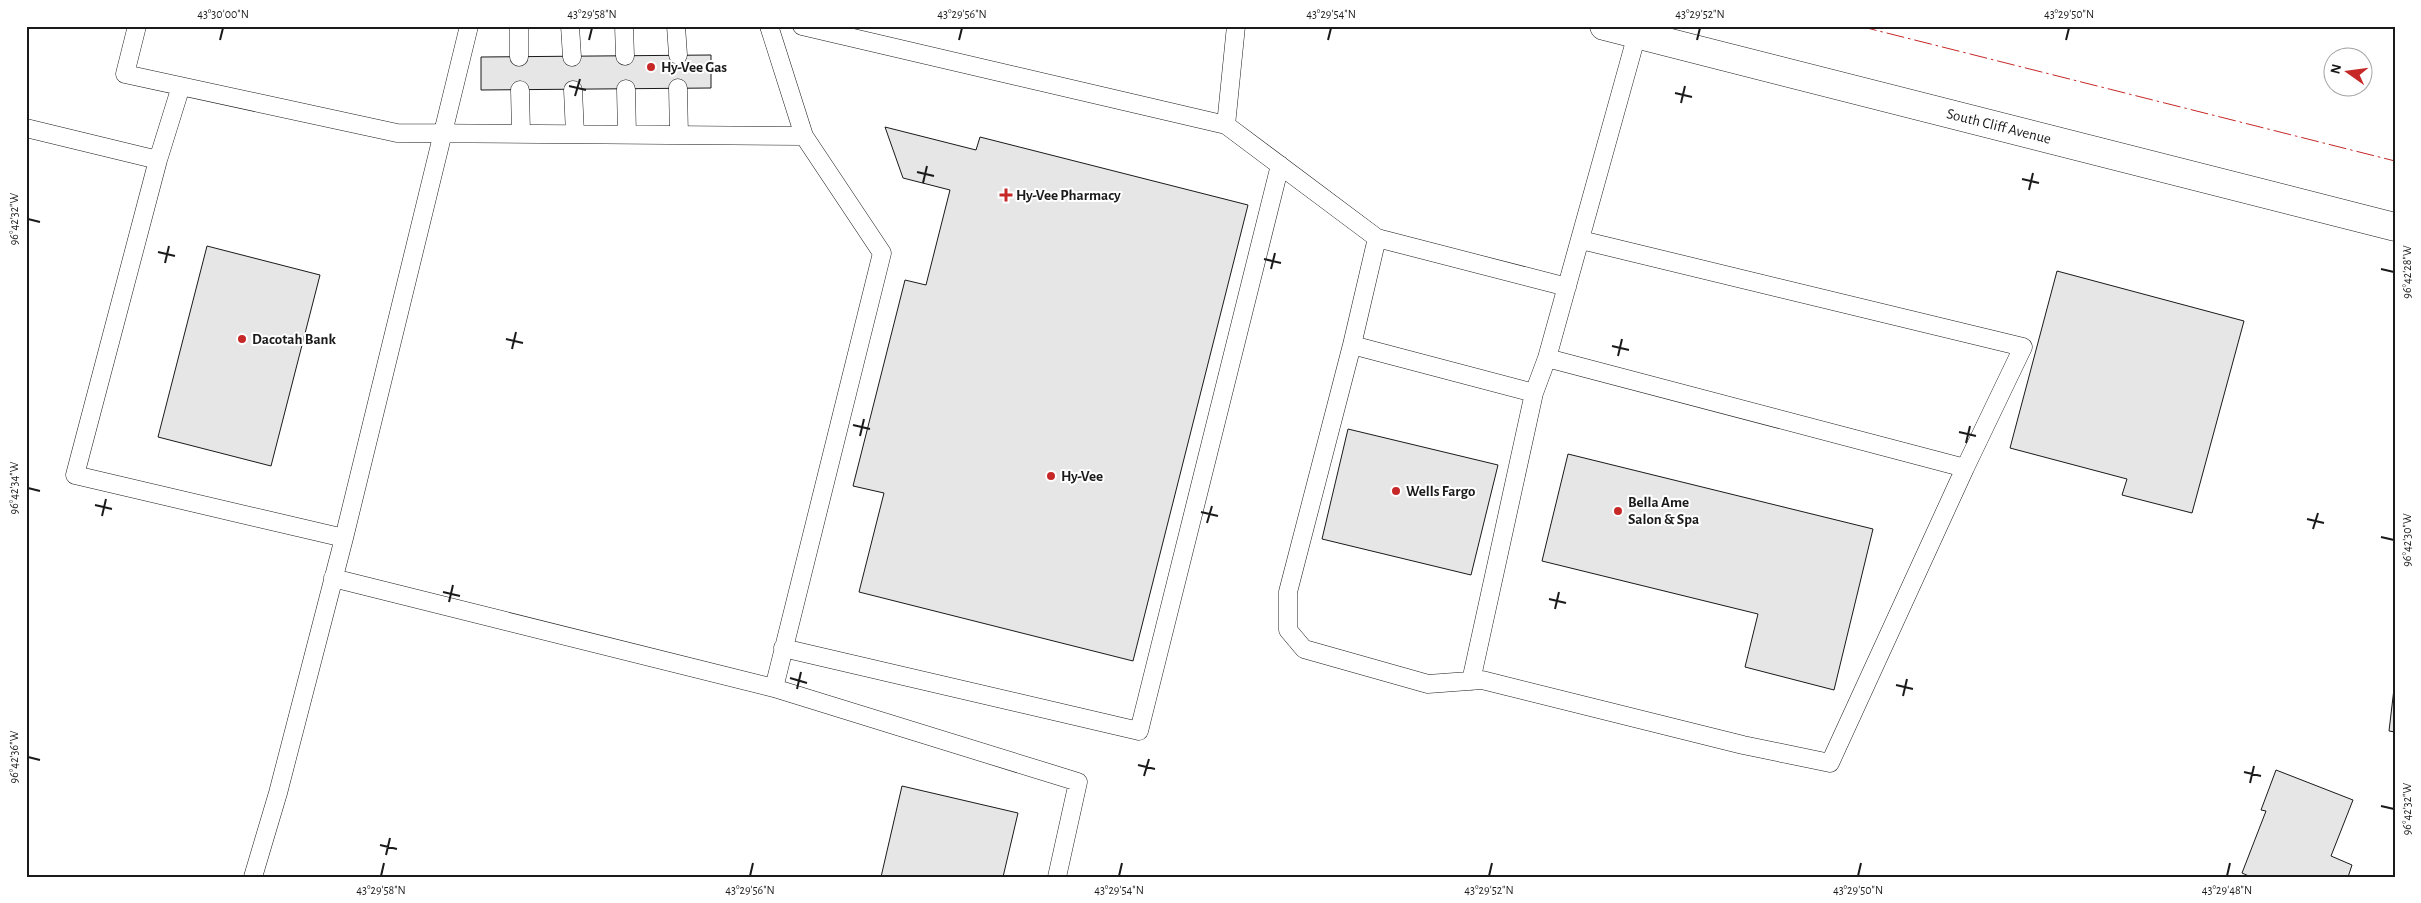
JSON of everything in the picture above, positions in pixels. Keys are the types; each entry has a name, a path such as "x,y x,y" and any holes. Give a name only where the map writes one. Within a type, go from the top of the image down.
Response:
{"main road":[{"name":"South Cliff Avenue","path":"1604,26 2395,227"}],"lane":[{"path":"137,26 125,74 397,132 804,136"},
{"path":"253,877 278,793 344,538 469,26"},
{"path":"519,26 519,56"},
{"path":"570,26 572,56"},
{"path":"624,26 625,56"},
{"path":"676,26 678,55"},
{"path":"769,26 804,136 882,253 774,688"},
{"path":"802,26 1226,125 1377,238 1567,287"},
{"path":"1226,125 1236,26"},
{"path":"1471,681 1534,393 1547,358 1581,240 1637,34"},
{"path":"181,86 158,160 75,475 344,538"},
{"path":"678,88 679,135"},
{"path":"626,89 627,134"},
{"path":"520,90 520,133"},
{"path":"573,90 575,134"},
{"path":"26,128 158,160"},
{"path":"783,648 1139,731 1280,165"},
{"path":"1377,238 1352,345 1288,592 1288,630 1304,650 1428,684 1482,680 1743,745 1830,762 2023,347 1581,240"},
{"path":"1352,345 1534,393"},
{"path":"1547,358 1966,468"},
{"path":"333,578 774,688 1078,782 1057,877"}],"building":[{"path":"711,55 711,88 481,90 481,57"},
{"path":"885,127 976,150 980,137 1248,205 1133,661 859,592 884,493 853,486 905,280 926,285 950,190 903,178"},
{"path":"207,246 320,275 271,466 158,437"},
{"path":"2057,271 2244,321 2192,513 2122,495 2127,479 2010,448"},
{"path":"1348,429 1498,465 1471,575 1322,539"},
{"path":"1568,454 1873,529 1834,690 1745,667 1758,614 1542,561"},
{"path":"2395,680 2395,732 2389,731"},
{"path":"2276,770 2353,800 2331,856 2352,865 2348,877 2251,877 2242,873 2266,811 2261,810"},
{"path":"902,786 1018,813 1003,877 881,877"}],"power":[{"path":"1859,26 2395,161"}],"place":[{"name":"Hy-Vee Gas","path":"651,67"},
{"name":"Hy-Vee Pharmacy","path":"1006,195"},
{"name":"Dacotah Bank","path":"242,339"},
{"name":"Hy-Vee","path":"1051,476"},
{"name":"Wells Fargo","path":"1396,491"},
{"name":"Bella Ame Salon & Spa","path":"1618,511"}]}
